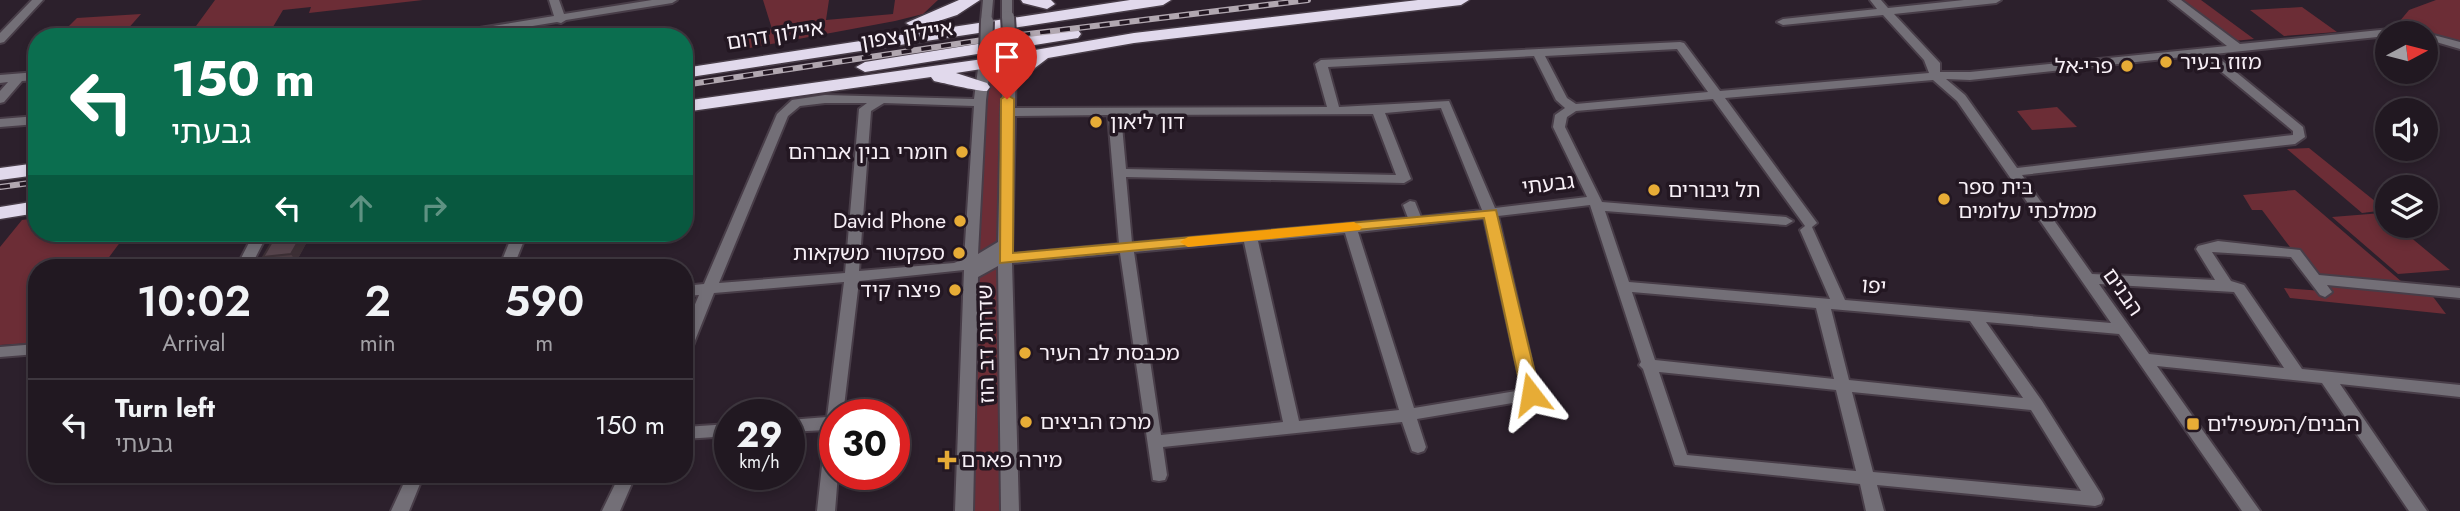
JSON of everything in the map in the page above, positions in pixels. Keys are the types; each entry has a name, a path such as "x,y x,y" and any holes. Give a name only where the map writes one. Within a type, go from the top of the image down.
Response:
{"highway":[{"path":"914,23 951,11 972,0"},
{"path":"1029,0 1047,4"},
{"path":"693,63 988,11 1096,0"},
{"name":"איילון דרום","path":"693,71 1163,0"},
{"name":"איילון צפון","path":"693,97 1068,34 1432,0"},
{"path":"693,106 886,78 1010,55 1461,0"},
{"path":"1008,87 1030,63 1059,50"},
{"path":"886,78 950,78 974,82 977,97"},
{"path":"0,168 28,168"},
{"path":"0,174 28,169"},
{"path":"0,211 28,207"}],"street":[{"path":"0,40 38,0"},
{"path":"554,0 561,20"},
{"path":"528,28 672,0"},
{"name":"הבנים","path":"1875,0 1961,98 2251,511"},
{"path":"1783,22 1846,13 1886,12 1996,0"},
{"path":"2174,0 2236,47"},
{"name":"שדרות דב הוז","path":"1008,9 1010,55 1005,251 1010,511"},
{"name":"שדרות דב הוז","path":"964,511 966,268 977,97 985,59 988,11"},
{"path":"1974,316 2036,405 2095,499 1681,461 1647,365 1596,203 1559,127 1561,115 1573,108 1945,79 2375,34"},
{"path":"2438,40 2460,47"},
{"path":"1334,110 1321,64 1680,45 1808,226 1839,304"},
{"path":"1537,51 1562,100 1573,108"},
{"path":"2014,173 2300,138 2299,130 2287,117 2203,51"},
{"path":"0,79 28,76"},
{"path":"0,99 19,77"},
{"path":"693,326 783,114 796,103 825,99 862,104 977,97"},
{"path":"837,399 852,276 862,104"},
{"path":"1007,112 1378,110 1444,104 1490,213 1531,394 1409,415 1155,442"},
{"path":"1121,173 1404,178 1378,110"},
{"path":"1114,111 1126,248 1159,475"},
{"path":"0,123 28,121"},
{"name":"גבעתי","path":"966,268 984,266 1005,251 1126,248 1596,203 1786,221"},
{"path":"1410,205 1416,222"},
{"path":"1350,227 1418,447"},
{"path":"1250,236 1292,427"},
{"path":"248,259 256,242"},
{"path":"510,259 516,242"},
{"path":"2296,373 2203,249 2218,246 2295,253 2320,285 2460,293"},
{"path":"693,289 966,268"},
{"path":"2087,279 2233,287"},
{"name":"יפו","path":"1622,286 2123,329"},
{"path":"1822,303 1875,511"},
{"path":"0,352 28,350"},
{"path":"2145,359 2460,391"},
{"path":"1647,365 2036,405"},
{"path":"2326,376 2418,511"},
{"path":"693,432 714,431"},
{"path":"400,511 412,483"},
{"path":"611,511 624,483"},
{"path":"826,511 828,490"}],"shaded area":[{"path":"215,0 423,0 309,13 311,7 283,10 272,28 195,28"},
{"path":"763,0 829,0 826,20 893,14 895,0 938,0 923,14 739,50 737,38 772,29"},
{"path":"2179,0 2201,0 2254,39 2234,41"},
{"path":"2436,0 2460,0 2460,43 2438,36 2438,21 2400,21 2409,10"},
{"path":"2302,7 2337,32 2284,36 2250,10"},
{"path":"141,14 129,28 67,28 77,18"},
{"path":"1008,71 1006,243 971,261 982,74"},
{"path":"2057,107 2077,127 2032,130 2017,111"},
{"path":"2309,148 2375,201 2375,211 2362,213 2287,149"},
{"path":"2295,190 2409,288 2428,290 2446,314 2290,298 2284,288 2323,291 2262,210 2252,210 2243,195"},
{"path":"2375,214 2375,238 2411,238 2450,270 2398,274 2332,217"},
{"path":"28,219 28,242 120,242 108,259 28,259 28,343 0,345 0,247 22,220"},
{"path":"1005,259 1010,511 964,511 971,275"}],"building":[{"path":"272,242 298,242 291,254 263,257"}],"railway":[{"path":"693,84 996,38 1308,0"},
{"path":"0,187 28,183"}],"slow traffic":[{"path":"1188,242 1354,227"}],"place":[{"name":"מזוז בעיר","path":"2166,62"},
{"name":"פרי-אל","path":"2127,66"},
{"name":"דון ליאון","path":"1096,122"},
{"name":"חומרי בנין אברהם","path":"962,152"},
{"name":"תל גיבורים","path":"1654,190"},
{"name":"בית ספר ממלכתי עלומים","path":"1944,199"},
{"name":"David Phone","path":"960,221"},
{"name":"ספקטור משקאות","path":"959,253"},
{"name":"פיצה קיד","path":"955,290"},
{"name":"מכבסת לב העיר","path":"1025,353"},
{"name":"מרכז הביצים","path":"1026,422"},
{"name":"הבנים/המעפילים","path":"2193,424"},
{"name":"מירה פארם","path":"947,460"}],"route":[{"path":"1007,99 1005,259 1490,213 1531,394"}]}
